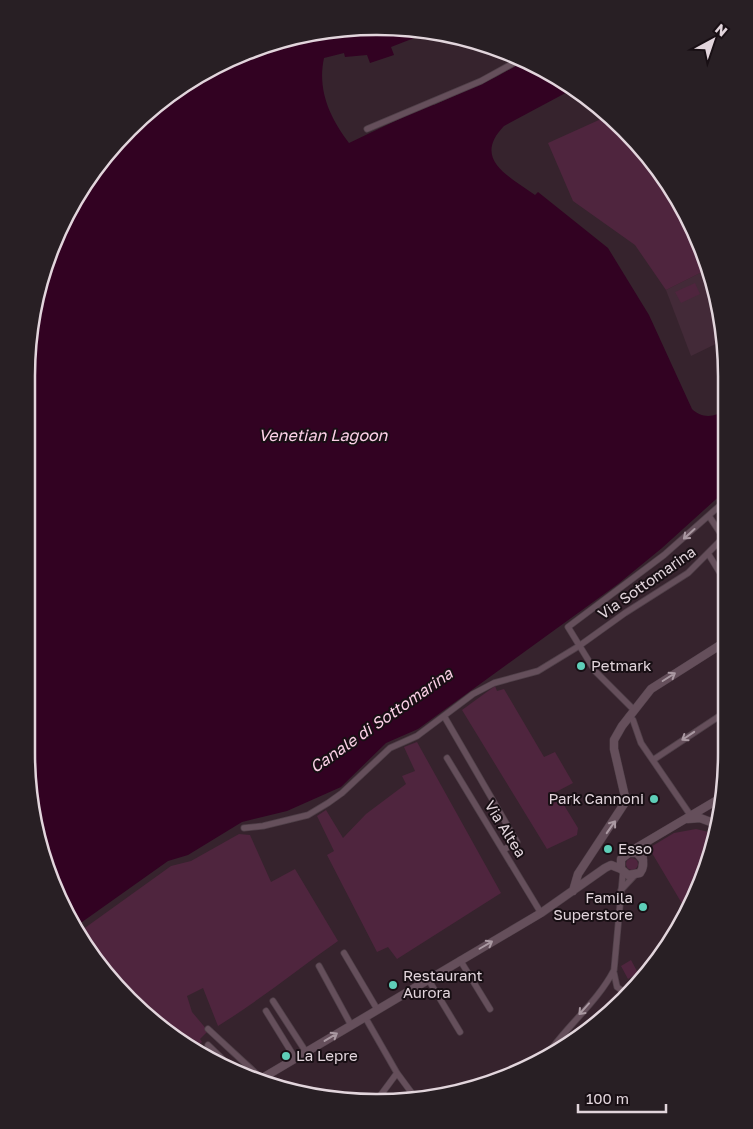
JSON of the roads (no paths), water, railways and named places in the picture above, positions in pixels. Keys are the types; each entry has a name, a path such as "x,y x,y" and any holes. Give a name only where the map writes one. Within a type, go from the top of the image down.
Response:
{"street":[{"path":"367,129 481,81 514,64"},
{"path":"688,817 642,743 631,712 595,671 568,627 664,555 718,508"},
{"path":"709,516 718,528"},
{"name":"Via Sottomarina","path":"244,828 263,826 313,812 342,793 390,748 417,736 473,694 494,683 538,670 579,646 624,613 688,573 718,545"},
{"path":"709,555 718,570"},
{"path":"573,892 578,874 625,805 626,794 614,743 616,735 631,712 657,684 718,646"},
{"path":"444,716 517,842 503,850"},
{"path":"653,760 718,717"},
{"name":"Via Altea","path":"447,758 542,913"},
{"path":"622,990 617,987 614,970 622,870 620,862 626,854 714,803"},
{"path":"711,805 706,814 711,819"},
{"path":"688,817 696,817 710,822"},
{"path":"620,890 642,871 642,849 650,840"},
{"path":"626,854 634,852 643,860"},
{"path":"266,1076 542,913 605,868 612,866 634,876"},
{"path":"344,953 377,1009"},
{"path":"460,960 490,1009"},
{"path":"319,966 351,1025"},
{"path":"556,1043 607,982 614,970"},
{"path":"428,979 460,1032"},
{"path":"273,1001 306,1052"},
{"path":"266,1012 295,1058"},
{"path":"364,1017 397,1073 411,1092"},
{"path":"208,1029 250,1070"},
{"path":"208,1045 219,1055"},
{"path":"382,1094 397,1073"}],"water":[{"name":"Venetian Lagoon","path":"376,35 415,37 391,47 394,55 370,63 367,55 345,57 344,53 324,58 322,81 327,103 336,124 349,143 433,103 434,105 496,77 517,65 528,70 566,93 504,126 495,138 492,149 493,158 506,174 535,195 538,192 608,248 649,315 692,409 704,416 718,414 718,497 662,548 618,584 418,729 386,743 341,787 287,811 242,822 188,855 168,861 81,923 70,904 53,862 38,797 35,752 36,354 38,332 47,288 53,267 70,225 106,169 120,151 151,120 187,93 225,70 267,53 332,38"}],"place":[{"name":"Petmark","path":"581,666"},
{"name":"Park Cannoni","path":"654,799"},
{"name":"Esso","path":"608,849"},
{"name":"Famila Superstore","path":"643,907"},
{"name":"Restaurant Aurora","path":"393,985"},
{"name":"La Lepre","path":"286,1056"}],"water label":[{"name":"Canale di Sottomarina","path":"381,720"}]}
